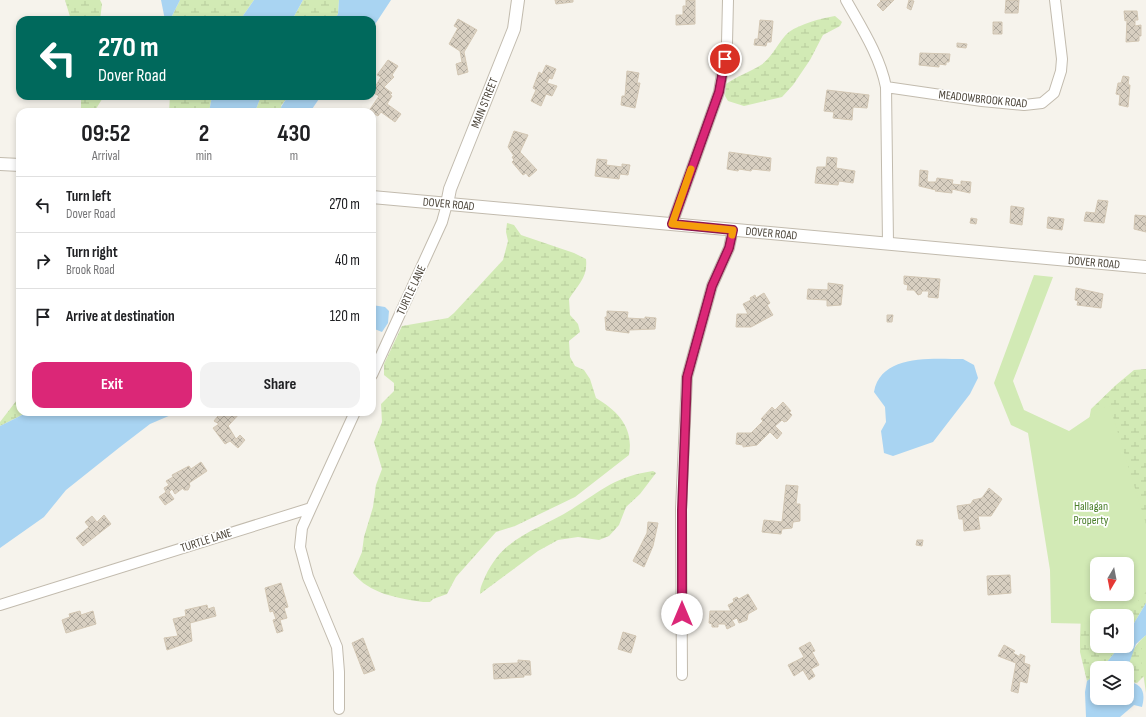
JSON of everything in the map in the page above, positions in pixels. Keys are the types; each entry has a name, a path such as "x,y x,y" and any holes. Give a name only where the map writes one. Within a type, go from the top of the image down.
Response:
{"street":[{"name":"MAIN STREET","path":"447,204 450,189 514,29 518,0"},
{"path":"672,224 719,92 727,43 728,0"},
{"path":"846,0 872,50 881,70 886,87 888,243"},
{"name":"MEADOWBROOK ROAD","path":"886,87 1024,106 1042,103 1054,93 1061,71 1062,59 1055,0"},
{"path":"0,164 16,165"},
{"name":"DOVER ROAD","path":"376,197 888,243 1146,268"},
{"name":"TURTLE LANE","path":"376,366 442,222 447,204"},
{"path":"682,675 682,510 687,377 712,286 729,248 733,230"},
{"path":"339,709 337,647 308,577 300,547 302,528 353,416"},
{"name":"TURTLE LANE","path":"0,605 311,508"}],"green space":[{"path":"65,0 100,0 102,4 100,16 70,16"},
{"path":"180,0 254,0 243,16 172,16"},
{"path":"303,0 339,0 337,16 294,16"},
{"path":"835,16 842,22 840,26 823,35 810,60 793,85 782,97 744,106 728,101 725,96 726,84 765,62 785,35 799,26"},
{"path":"81,100 102,100 96,108 81,108"},
{"path":"170,100 211,100 210,108 169,108"},
{"path":"260,100 285,100 281,108 256,108"},
{"path":"507,223 514,225 521,235 574,253 586,259 584,276 569,299 570,315 578,324 580,332 569,341 570,357 575,366 584,370 590,379 596,398 604,403 623,421 629,437 629,455 575,497 515,526 496,532 456,577 447,594 433,599 430,602 394,597 367,586 353,573 362,552 364,537 373,507 376,485 382,469 374,442 382,422 381,404 394,391 394,383 384,375 384,364 402,326 448,318 503,260 508,241 506,232"},
{"name":"Hallagan Property","path":"1034,275 1053,277 1013,381 1024,410 1069,431 1109,404 1146,524 1146,592 1133,609 1090,609 1090,624 1051,623 1050,570 1028,433 1011,425 994,383"},
{"path":"1146,369 1146,603 1134,623 1134,609 1090,609 1090,653 1114,653 1108,661 1090,661 1090,679 1087,681 1080,652 1080,638 1089,420 1091,409 1134,370"},
{"path":"16,401 16,416 20,416 0,426 0,422"},
{"path":"653,471 656,473 640,494 626,507 619,525 609,536 599,540 578,537 558,540 538,551 480,594 480,589 485,577 493,563 512,543 559,517 619,480"},
{"path":"1146,635 1146,674 1137,683 1134,682 1134,661 1129,661 1132,653 1134,653 1134,649"},
{"path":"1146,641 1146,693 1141,650"}],"water":[{"path":"161,0 180,0 172,16 164,16"},
{"path":"254,0 303,0 294,16 243,16"},
{"path":"339,0 391,0 376,23 376,16 337,16"},
{"path":"211,100 260,100 256,108 210,108"},
{"path":"285,100 318,100 313,108 281,107"},
{"path":"376,306 385,307 389,311 388,323 382,332 376,330"},
{"path":"924,359 963,359 974,365 978,378 970,394 933,442 893,456 884,453 881,431 886,422 885,407 874,392 879,379 887,370 897,364"},
{"path":"20,416 169,416 150,424 120,447 66,490 44,517 0,548 0,426"},
{"path":"1146,603 1146,635 1136,644 1134,650 1134,623"},
{"path":"1114,653 1133,653 1130,661 1108,661"},
{"path":"1090,679 1090,705 1134,705 1120,717 1086,717 1085,692 1087,681"},
{"path":"1134,683 1142,689 1142,707 1134,705"}],"building":[{"path":"555,0 573,0 573,2 556,4"},
{"path":"686,0 695,0 695,24 676,25 676,15 683,15 683,6 686,6"},
{"path":"880,0 894,0 883,11 877,5 881,1"},
{"path":"909,0 914,1 911,10 907,8"},
{"path":"1006,0 1019,0 1018,13 1005,13"},
{"path":"1124,11 1137,11 1138,20 1135,20 1135,26 1141,25 1141,36 1139,36 1139,41 1126,42 1127,20 1125,21"},
{"path":"458,19 477,30 464,52 468,72 458,75 456,64 462,62 460,51 449,44 458,28 454,26"},
{"path":"760,20 773,21 771,42 767,42 766,46 754,45 755,39 758,39"},
{"path":"993,22 1002,22 1002,34 993,34"},
{"path":"957,43 967,44 966,48 957,47"},
{"path":"920,53 950,54 949,62 946,62 946,65 939,64 939,67 919,65"},
{"path":"388,60 398,66 392,75 394,77 384,87 392,93 390,95 392,96 387,104 401,114 395,122 381,112 378,116 376,115 376,108 371,108 379,96 376,94 376,85 381,77 377,75"},
{"path":"546,65 556,69 552,79 549,78 547,83 557,86 552,96 546,94 541,106 531,101 536,90 533,88 539,72 542,74"},
{"path":"627,71 639,73 637,83 640,83 635,108 621,105 622,96 625,96"},
{"path":"1123,76 1129,77 1128,85 1130,85 1128,107 1119,105 1120,95 1116,94 1118,83 1121,83"},
{"path":"827,90 869,95 867,108 853,107 852,120 833,118 834,112 824,111"},
{"path":"514,131 528,135 520,152 537,170 529,177 526,173 523,175 512,162 514,160 512,157 514,156 508,147"},
{"path":"729,152 771,158 770,171 752,169 751,171 739,169 738,171 727,169"},
{"path":"827,157 837,158 836,168 855,171 853,183 839,181 838,185 815,183 817,167 826,167"},
{"path":"597,159 607,160 606,165 622,167 622,164 630,165 628,175 620,174 619,179 595,176"},
{"path":"920,170 928,171 928,182 936,182 937,178 953,180 952,184 961,185 961,181 971,182 970,193 952,189 952,193 935,191 936,190 919,186"},
{"path":"1098,200 1108,201 1104,223 1084,221 1086,212 1095,213"},
{"path":"1011,206 1024,208 1022,225 1010,223"},
{"path":"1135,215 1146,216 1146,232 1134,229"},
{"path":"1048,217 1064,219 1062,230 1047,228"},
{"path":"971,218 977,219 976,224 970,223"},
{"path":"904,276 940,279 938,298 928,297 929,291 922,291 921,294 918,295 914,290 907,290 908,285 904,284"},
{"path":"828,283 843,285 841,305 827,306 827,300 807,299 808,289 828,290"},
{"path":"1076,288 1103,294 1101,308 1077,305 1078,301 1075,300"},
{"path":"764,293 770,303 767,305 773,315 751,327 736,327 737,314 748,314 743,304 751,300 750,298 755,295 756,298"},
{"path":"607,311 628,312 627,318 656,318 655,329 629,330 629,333 606,330 605,317 607,317"},
{"path":"887,315 893,315 892,322 887,322"},
{"path":"783,402 791,411 789,412 792,415 787,421 784,422 782,420 775,426 782,433 777,439 770,432 757,445 743,447 743,445 736,444 737,433 751,433 763,421 761,419 772,407 775,410"},
{"path":"218,416 237,416 228,426 236,439 240,435 245,440 238,448 230,441 225,444 213,428 219,424 214,421"},
{"path":"201,462 207,471 189,483 190,486 188,490 184,490 183,488 175,494 172,489 169,492 174,499 165,505 159,497 166,492 164,488 169,485 166,481 173,477 172,475 189,466 191,469"},
{"path":"786,485 798,486 796,504 800,504 800,521 793,522 792,528 782,529 781,534 762,532 764,520 782,522"},
{"path":"989,488 1002,499 991,516 978,516 980,529 964,531 963,519 959,519 957,506 971,504 973,500 982,498"},
{"path":"104,515 111,524 83,546 76,538 89,527 85,522 92,516 97,522"},
{"path":"648,522 658,523 653,546 644,567 633,561 647,533"},
{"path":"917,540 923,540 922,546 916,545"},
{"path":"1010,575 1011,593 988,595 987,576"},
{"path":"281,583 288,607 284,608 287,618 280,620 283,631 277,633 273,620 276,619 273,611 270,612 265,588"},
{"path":"748,594 757,609 748,614 747,620 739,623 737,618 732,620 735,625 727,629 725,624 718,624 718,627 712,627 712,624 709,623 710,611 731,611 728,605 734,602 733,599 737,597 739,599"},
{"path":"207,605 208,609 214,607 216,616 190,623 192,641 167,650 164,638 178,636 173,619 186,616 185,610"},
{"path":"80,611 81,615 93,611 96,624 66,633 62,620 70,617 69,614"},
{"path":"623,632 636,636 631,653 618,649"},
{"path":"363,638 375,670 364,674 352,643"},
{"path":"810,642 815,651 812,652 819,665 811,669 815,676 809,680 803,670 794,676 788,665 804,657 799,648"},
{"path":"1004,645 1015,651 1013,653 1020,657 1020,654 1025,656 1024,663 1030,665 1027,683 1020,681 1018,693 1011,691 1016,663 998,656"},
{"path":"518,660 530,661 531,675 524,675 524,677 494,679 493,664 518,663"}],"slow traffic":[{"path":"691,169 672,224 733,230 732,235"}],"route":[{"path":"682,614 682,510 687,377 712,286 729,248 733,230 672,224 719,92 725,59"}]}
